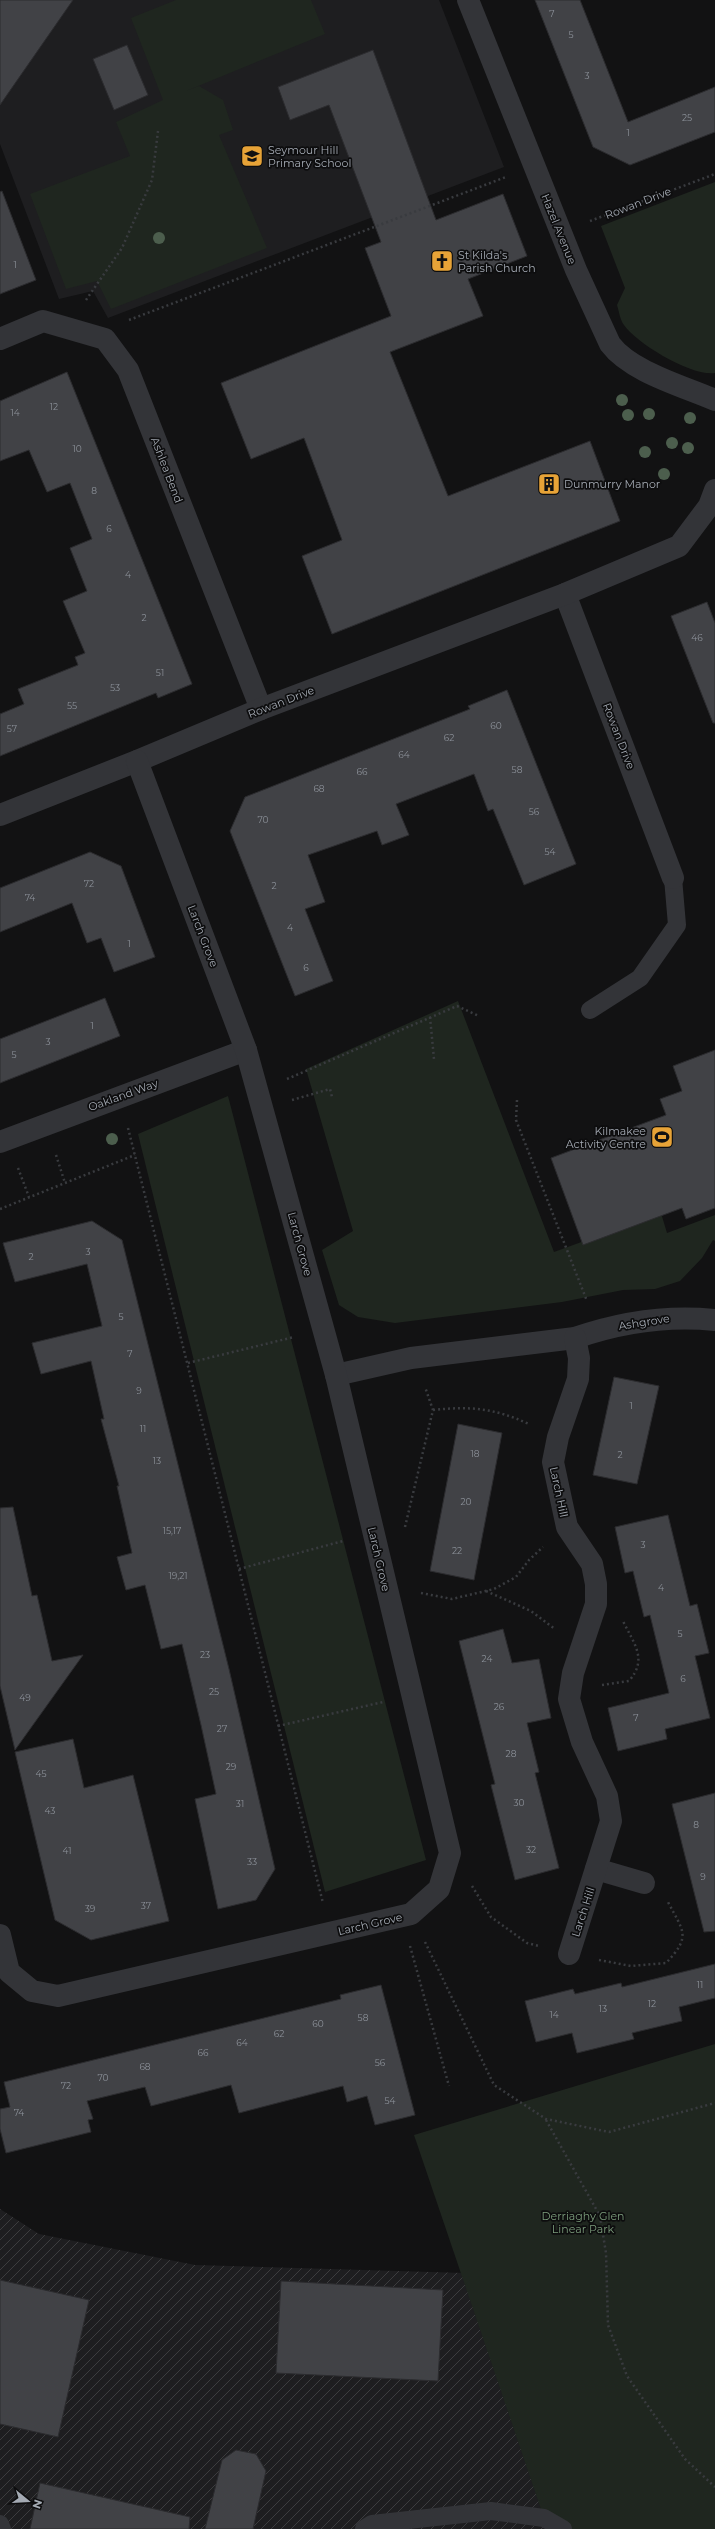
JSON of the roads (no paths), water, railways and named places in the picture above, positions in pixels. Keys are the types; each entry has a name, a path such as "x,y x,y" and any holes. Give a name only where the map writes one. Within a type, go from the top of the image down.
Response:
{"street":[{"name":"Hazel Avenue","path":"468,0 561,233 598,320 617,353 638,367 715,400"},
{"name":"Ashlea Bend","path":"0,339 43,321 105,339 128,370 261,709"},
{"name":"Rowan Drive","path":"0,815 137,762 261,709 565,594 679,546 709,506 715,490"},
{"name":"Rowan Drive","path":"565,594 673,878"},
{"name":"Larch Grove","path":"0,1935 9,1972 32,1991 58,1996 406,1915 439,1889 450,1853 384,1582 336,1375 261,1100 246,1050 137,762"},
{"name":"Oakland Way","path":"0,1142 246,1050"},
{"name":"Ashgrove","path":"574,1338 598,1330 657,1318 684,1317 715,1320"},
{"path":"336,1375 411,1358 574,1338"},
{"name":"Larch Hill","path":"569,1954 611,1821 611,1810 608,1796 582,1742 569,1699 570,1689 579,1656 596,1604 596,1584 592,1564 566,1527 553,1462 558,1437 578,1379 578,1358 574,1338"},
{"path":"596,1869 644,1883"}],"lane":[{"path":"590,1010 640,978 677,925 673,878"},
{"path":"364,2529 372,2524 491,2510 544,2518 563,2529"},
{"path":"0,2524 2,2529"}],"place":[{"name":"Seymour Hill Primary School","path":"252,156"},
{"name":"St Kilda's Parish Church","path":"442,261"},
{"name":"Dunmurry Manor","path":"549,484"},
{"name":"Kilmakee Activity Centre","path":"662,1137"}],"park label":[{"name":"Derriaghy Glen Linear Park","path":"583,2222"}]}
